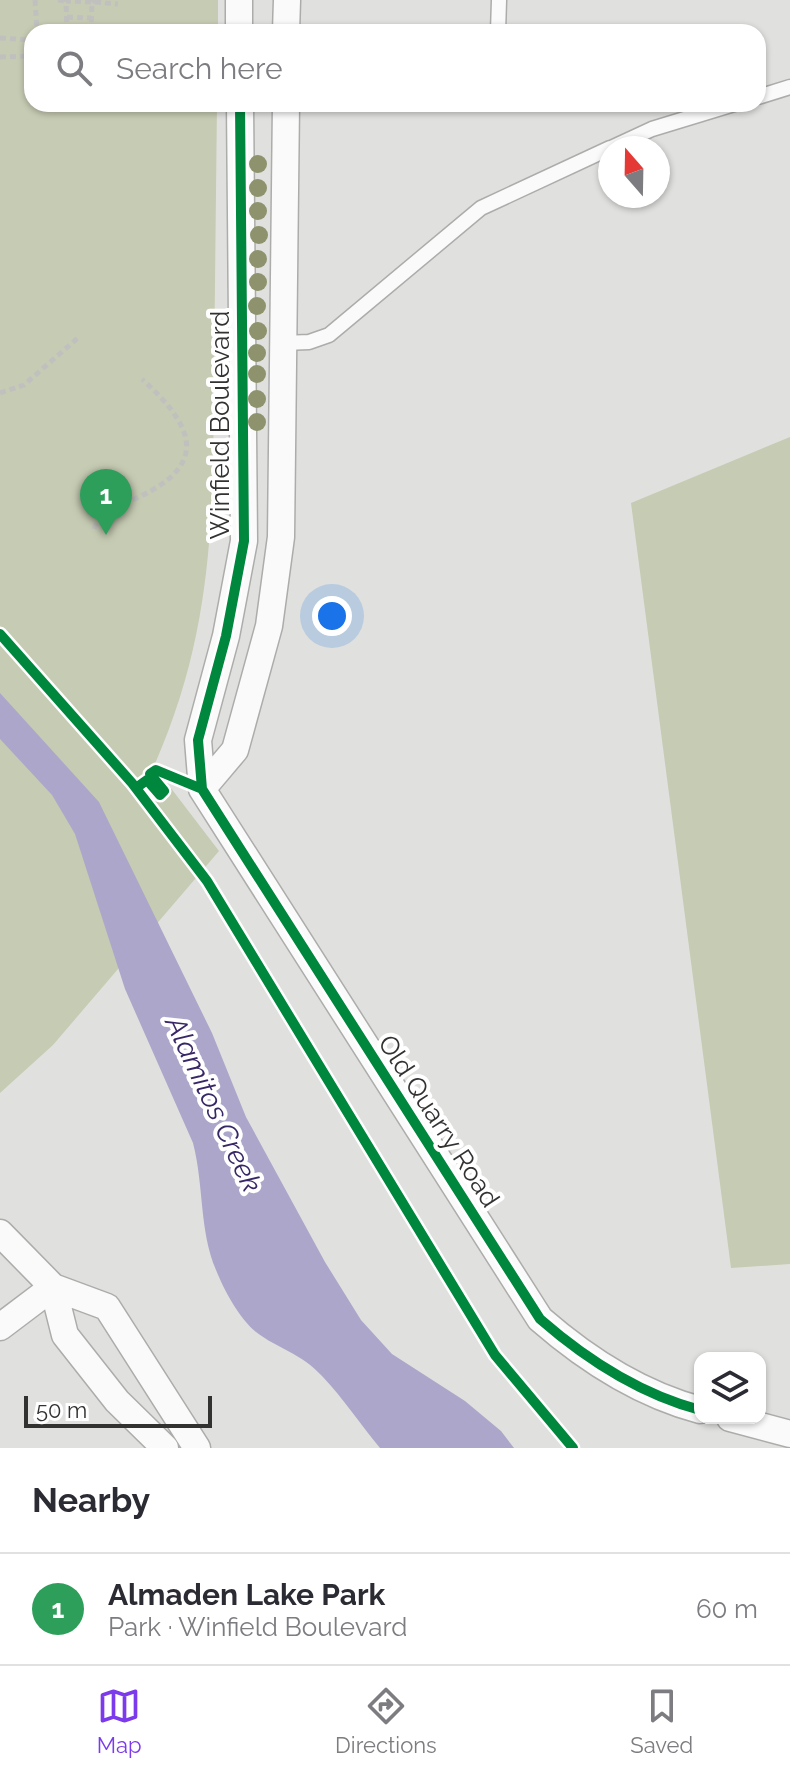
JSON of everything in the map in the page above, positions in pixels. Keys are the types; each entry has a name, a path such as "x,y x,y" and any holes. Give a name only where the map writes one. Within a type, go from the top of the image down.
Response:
{"street":[{"path":"239,0 239,24"},
{"path":"286,24 287,0"},
{"name":"Winfield Boulevard","path":"202,789 198,740 226,636 244,541 240,112"},
{"path":"202,789 235,750 269,626 281,537 286,112"},
{"name":"Old Quarry Road","path":"202,789 540,1319 578,1352 665,1400 694,1408"},
{"path":"0,1233 53,1287 107,1307 197,1448"},
{"path":"0,1327 53,1287"},
{"path":"53,1287 65,1335 117,1401 165,1448"},
{"path":"752,1424 790,1434"}],"lane":[{"path":"498,24 499,0"},
{"path":"766,94 790,87"},
{"path":"637,136 708,112"},
{"path":"284,343 309,342 329,335 481,208 598,154"}],"path":[{"path":"35,0 36,24"},
{"path":"58,0 118,4"},
{"path":"66,1 67,24"},
{"path":"91,24 94,1"},
{"path":"67,17 91,18"},
{"path":"0,38 24,40"},
{"path":"0,57 24,56"},
{"path":"0,393 24,385 80,336"},
{"path":"94,529 113,508 168,479 184,460 188,438 180,418 142,379"}],"green space":[{"path":"0,0 218,0 218,24 24,24 24,112 217,112 213,476 206,572 189,667 154,766 219,851 53,1045 0,1093"},
{"path":"790,437 790,1264 731,1268 631,503"}],"water":[{"name":"Alamitos Creek","path":"0,693 99,802 212,1033 246,1117 325,1262 361,1320 392,1354 465,1401 501,1431 514,1448 380,1448 314,1368 256,1332 238,1312 223,1286 211,1255 193,1143 125,989 75,834 52,795 0,739"}],"cycle path":[{"path":"240,112 244,541 226,636 198,740 202,789 540,1319 615,1374 656,1395 694,1408"},
{"path":"0,634 132,783 207,881 495,1355 573,1448"},
{"path":"136,788 147,780 160,795 164,791 150,774 156,770 202,789"}],"place":[{"name":"Almaden Lake Park","path":"106,535"}]}
